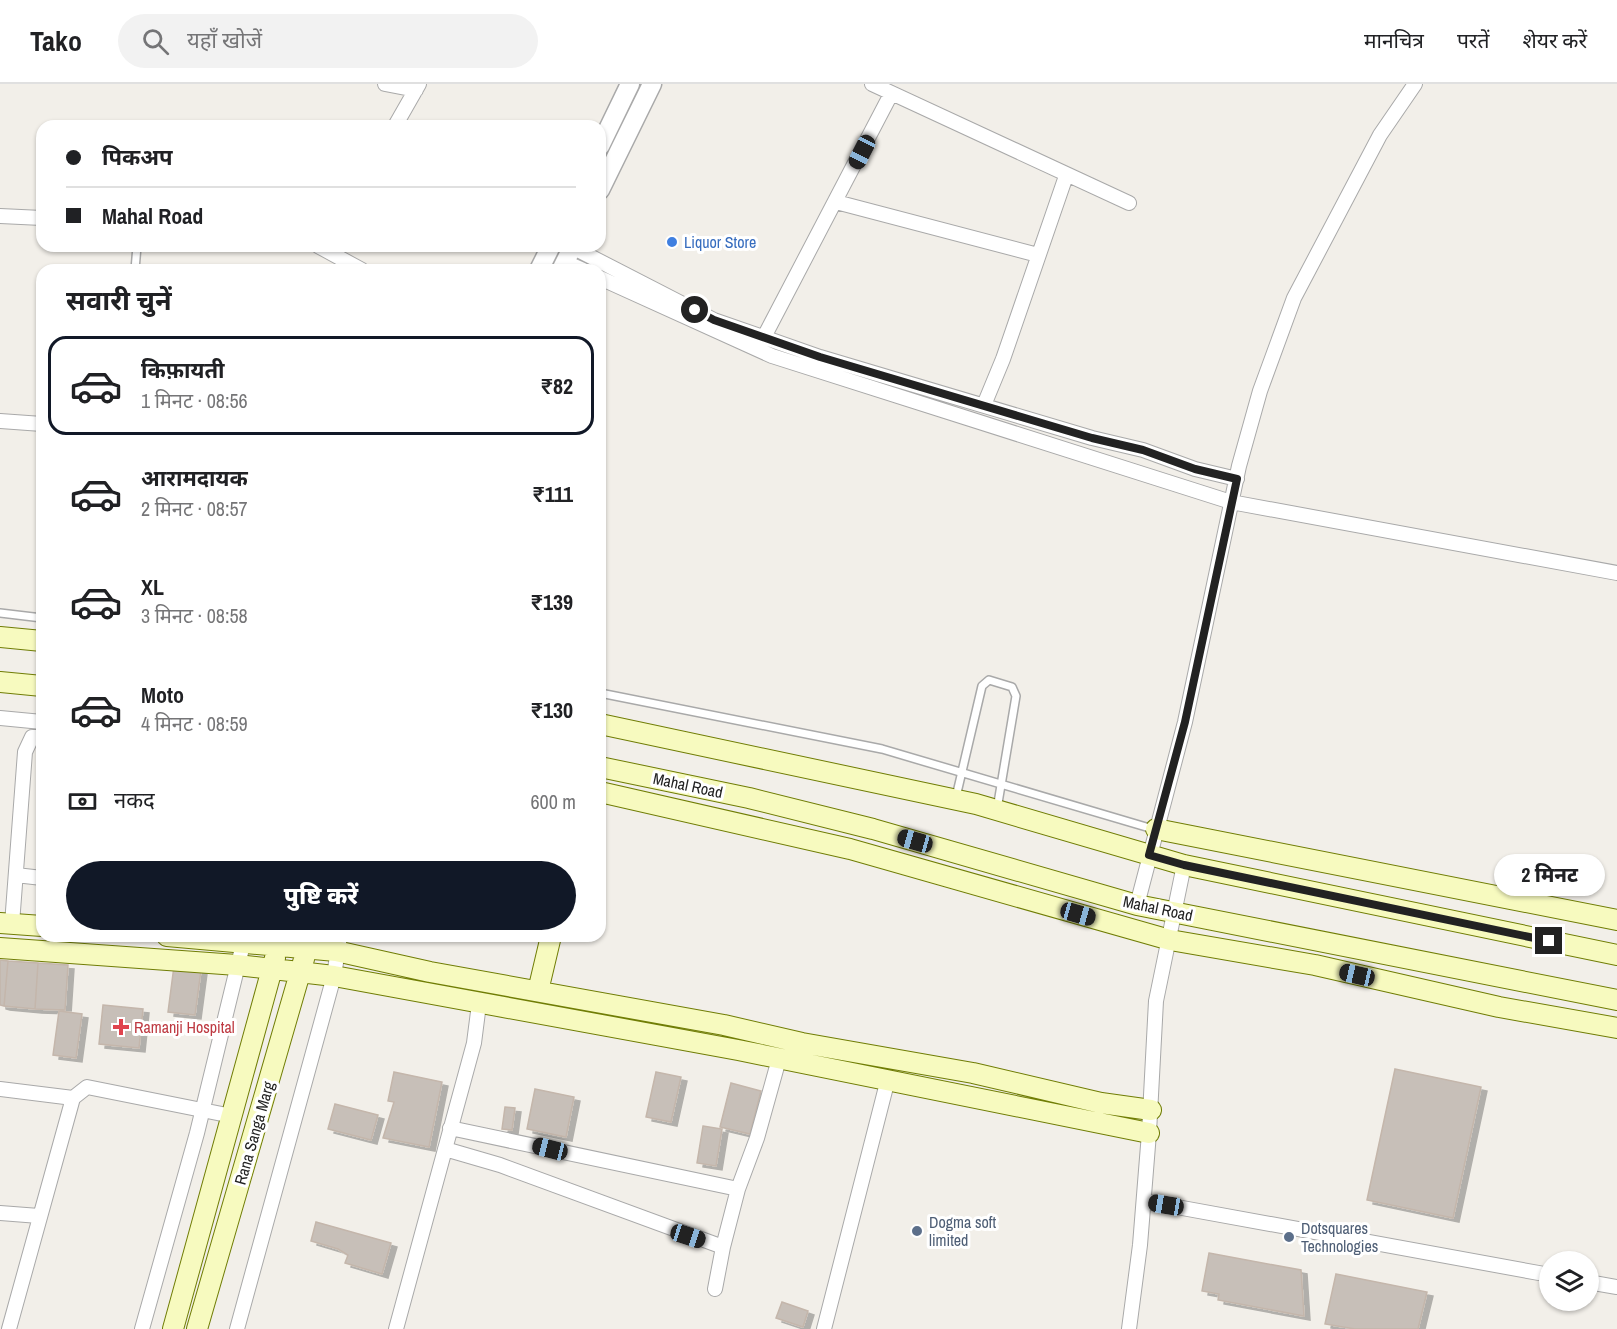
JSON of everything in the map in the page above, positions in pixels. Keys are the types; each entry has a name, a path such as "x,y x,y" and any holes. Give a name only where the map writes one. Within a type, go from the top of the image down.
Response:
{"main road":[{"path":"0,637 36,640"},
{"path":"0,682 36,685"},
{"path":"606,725 956,800 1184,865 1617,956"},
{"name":"Mahal Road","path":"606,768 715,791 873,829 1137,905 1617,1000"},
{"path":"709,817 715,791"},
{"path":"606,793 850,849 1170,940 1315,965 1499,1007 1617,1028"},
{"path":"1156,829 1617,920"},
{"path":"6,924 36,926"},
{"name":"Rana Sanga Marg","path":"173,1329 279,942"},
{"path":"308,942 338,944 430,972 724,1025 802,1043 973,1072 1101,1103 1151,1110"},
{"name":"Rana Sanga Marg","path":"197,1329 308,942"},
{"path":"538,991 550,942"},
{"path":"0,948 237,965 334,976 888,1079 1149,1133"}],"street":[{"path":"384,84 418,87 399,120"},
{"path":"606,134 630,84"},
{"path":"606,178 652,84"},
{"path":"872,84 1066,176 1129,203"},
{"path":"1137,905 1185,722 1231,502 1260,391 1294,298 1380,135 1415,84"},
{"path":"765,337 891,94"},
{"path":"984,405 1003,360 1066,176"},
{"path":"836,202 1038,255"},
{"path":"0,216 36,218"},
{"path":"333,252 352,264"},
{"path":"568,256 586,264"},
{"path":"606,273 714,320 820,357 1092,438 1143,450 1195,469 1237,479"},
{"path":"606,281 772,356 1231,502 1617,573"},
{"path":"0,421 36,424"},
{"path":"0,718 36,721"},
{"path":"6,924 16,875 24,752 36,738"},
{"path":"1129,1329 1144,1201 1156,1001 1184,865"},
{"path":"16,875 36,877"},
{"path":"142,1329 203,1110 243,942"},
{"path":"237,1329 334,976 338,944"},
{"path":"396,1329 474,1043 479,1004"},
{"path":"716,1289 723,1247 738,1189 757,1138 779,1059"},
{"path":"824,1329 888,1079"},
{"path":"9,1329 74,1098 87,1087 232,1116"},
{"path":"0,1089 74,1098"},
{"path":"450,1128 738,1189"},
{"path":"445,1149 600,1200 644,1219 723,1247"},
{"path":"1144,1201 1539,1273"},
{"path":"0,1212 39,1216"},
{"path":"1599,1284 1617,1287"}],"lane":[{"path":"0,613 36,617"},
{"path":"956,800 982,686 989,680 1012,687 1016,696 996,810"},
{"path":"606,694 882,749 1156,829"}],"building":[{"path":"0,960 8,961 4,1006 0,1005"},
{"path":"8,961 38,963 35,1009 4,1006"},
{"path":"38,963 68,965 65,1010 35,1009"},
{"path":"174,966 201,970 195,1015 168,1012"},
{"path":"103,1005 143,1009 139,1048 99,1044"},
{"path":"59,1011 82,1014 76,1058 53,1055"},
{"path":"1395,1069 1481,1087 1453,1218 1367,1200"},
{"path":"394,1072 442,1082 429,1147 383,1138 394,1102 388,1101"},
{"path":"656,1072 681,1077 671,1122 646,1117"},
{"path":"731,1083 761,1091 750,1134 720,1127"},
{"path":"535,1089 574,1097 566,1137 527,1129"},
{"path":"335,1104 378,1115 371,1140 328,1129"},
{"path":"505,1107 515,1108 512,1130 502,1129"},
{"path":"703,1126 722,1129 716,1166 697,1163"},
{"path":"316,1222 391,1243 382,1274 345,1263 348,1255 338,1249 311,1241"},
{"path":"1209,1253 1301,1270 1304,1316 1218,1300 1219,1294 1202,1291"},
{"path":"1336,1274 1427,1292 1418,1329 1355,1329 1325,1324"},
{"path":"782,1302 808,1311 803,1327 776,1318"}],"place":[{"name":"Liquor Store","path":"672,242"},
{"name":"Ramanji Hospital","path":"121,1027"},
{"name":"Dogma soft limited","path":"917,1231"},
{"name":"Dotsquares Technologies","path":"1289,1237"}],"route":[{"path":"695,310 714,320 820,357 1092,438 1143,450 1195,469 1237,479 1185,722 1149,855 1184,865 1549,941"}]}
